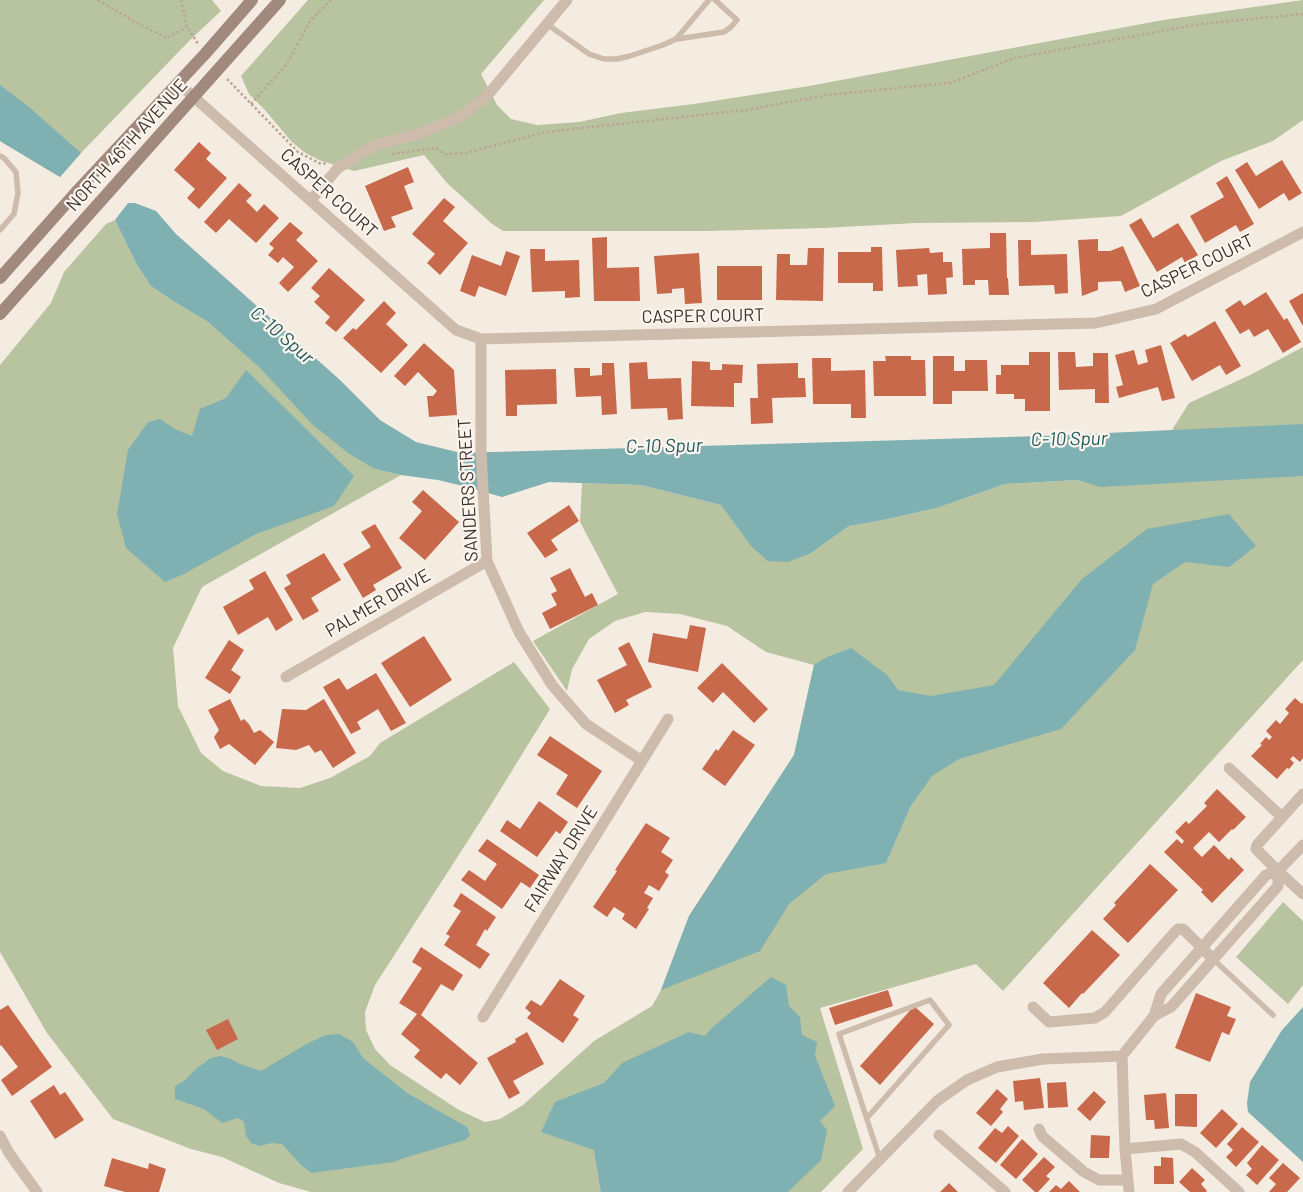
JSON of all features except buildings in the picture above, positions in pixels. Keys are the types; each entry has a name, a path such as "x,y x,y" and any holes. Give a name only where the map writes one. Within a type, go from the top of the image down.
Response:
{"street":[{"name":"NORTH 46TH AVENUE","path":"0,278 252,0"},
{"name":"NORTH 46TH AVENUE","path":"0,314 280,0"},
{"path":"311,200 338,168 375,145 418,134 460,117 488,96 566,0"},
{"name":"CASPER COURT","path":"178,83 456,330 480,339 1096,323 1156,309 1303,232"},
{"name":"SANDERS STREET","path":"480,339 481,452 487,561 519,632 552,685 586,724 642,761"},
{"name":"PALMER DRIVE","path":"286,676 487,561"},
{"name":"FAIRWAY DRIVE","path":"483,1016 668,719"},
{"path":"1229,768 1282,818"},
{"path":"1303,794 1257,845 1256,849 1303,894"},
{"path":"1129,1192 1125,1148 1122,1056 1154,1016 1161,994 1266,875 1278,872 1303,846"},
{"path":"1154,1016 1171,1007 1278,886 1278,872"},
{"path":"1033,1008 1050,1022 1095,1018 1105,1012 1178,929 1183,929 1213,959"},
{"path":"848,1192 937,1101 967,1080 997,1067 1043,1059 1122,1056"},
{"path":"1039,1129 1042,1136 1084,1172 1099,1180 1128,1180"},
{"path":"939,1135 1005,1192"},
{"path":"0,1136 9,1153 37,1192"},
{"path":"1125,1148 1181,1144 1195,1152 1239,1192"},
{"path":"0,1162 9,1153"}],"lane":[{"path":"676,39 709,0"},
{"path":"547,24 583,50 604,59 617,59 663,45 676,39 724,32 737,20 715,0"},
{"path":"0,156 16,172 18,193 14,214 0,230"},
{"path":"1213,959 1273,1015"},
{"path":"867,1118 949,1025 930,1000 839,1034 880,1159"}],"path":[{"path":"98,0 167,38 186,26"},
{"path":"182,0 186,26 205,54"},
{"path":"252,104 286,65 310,21 332,0"},
{"path":"389,154 436,148 445,154 466,153 545,132 747,110 827,95 950,83 1014,58 1200,24 1303,14"},
{"path":"218,70 298,152 321,164 328,163"}],"green space":[{"path":"0,0 212,0 221,11 190,40 60,177 0,141"},
{"path":"308,0 544,0 481,74 497,105 511,119 537,125 579,122 621,113 809,86 1163,20 1303,0 1303,120 1273,141 1221,161 1121,216 1034,222 916,223 707,231 503,231 491,223 447,183 424,155 354,171 319,160 304,152 291,141 249,94 241,76"},
{"path":"115,220 137,265 151,286 208,322 375,469 401,475 202,587 173,648 178,706 201,753 223,771 261,786 300,788 330,778 370,756 380,743 514,662 550,709 375,985 365,1012 366,1030 375,1049 390,1065 459,1110 485,1122 500,1119 523,1105 594,1041 652,1006 661,990 689,916 794,755 814,665 766,652 727,626 680,614 645,612 615,621 589,639 572,669 567,691 533,641 618,594 580,522 582,483 641,485 721,505 811,553 849,526 937,508 1005,484 1078,480 1172,430 1189,403 1250,375 1303,347 1303,660 1003,991 976,964 820,1008 863,1149 821,1192 311,1192 279,1183 222,1157 191,1149 113,1119 47,1033 0,952 0,365 51,303 64,272 106,224"},
{"path":"1283,902 1303,921 1303,985 1288,1004 1236,957"}],"water":[{"path":"0,85 29,107 81,153 60,177 0,141"},
{"name":"C-10 Spur","path":"128,203 135,203 156,211 176,234 340,380 380,420 416,442 461,453 1042,436 1303,424 1303,476 1100,487 1078,480 1005,484 937,508 849,526 811,553 788,562 768,561 752,547 721,505 641,485 549,482 502,497 438,480 375,469 348,453 312,424 261,369 208,322 151,286 137,265 115,220"},
{"path":"246,370 354,476 334,506 256,534 184,574 165,582 126,548 117,514 128,450 148,422 160,419 175,429 192,436 200,409 226,398"},
{"path":"1229,514 1256,546 1229,567 1185,562 1153,584 1135,650 1061,729 959,759 932,776 910,807 886,863 826,874 789,904 760,951 661,990 689,916 794,755 814,665 827,657 851,648 887,675 898,690 931,696 994,685 1082,579 1147,529"},
{"path":"771,977 786,985 789,1006 800,1017 802,1035 817,1042 815,1056 835,1106 820,1121 827,1130 821,1160 788,1192 601,1192 594,1150 541,1132 555,1102 604,1083 622,1063 689,1032 705,1036"},
{"path":"1303,1007 1303,1162 1248,1112 1247,1103 1250,1082 1282,1030"},
{"path":"339,1034 353,1042 363,1058 407,1093 467,1127 470,1135 465,1140 394,1162 311,1173 282,1144 272,1143 259,1146 251,1143 246,1136 244,1122 238,1118 222,1123 204,1109 175,1099 175,1086 184,1081 211,1058 220,1056 261,1071 325,1035"}]}
